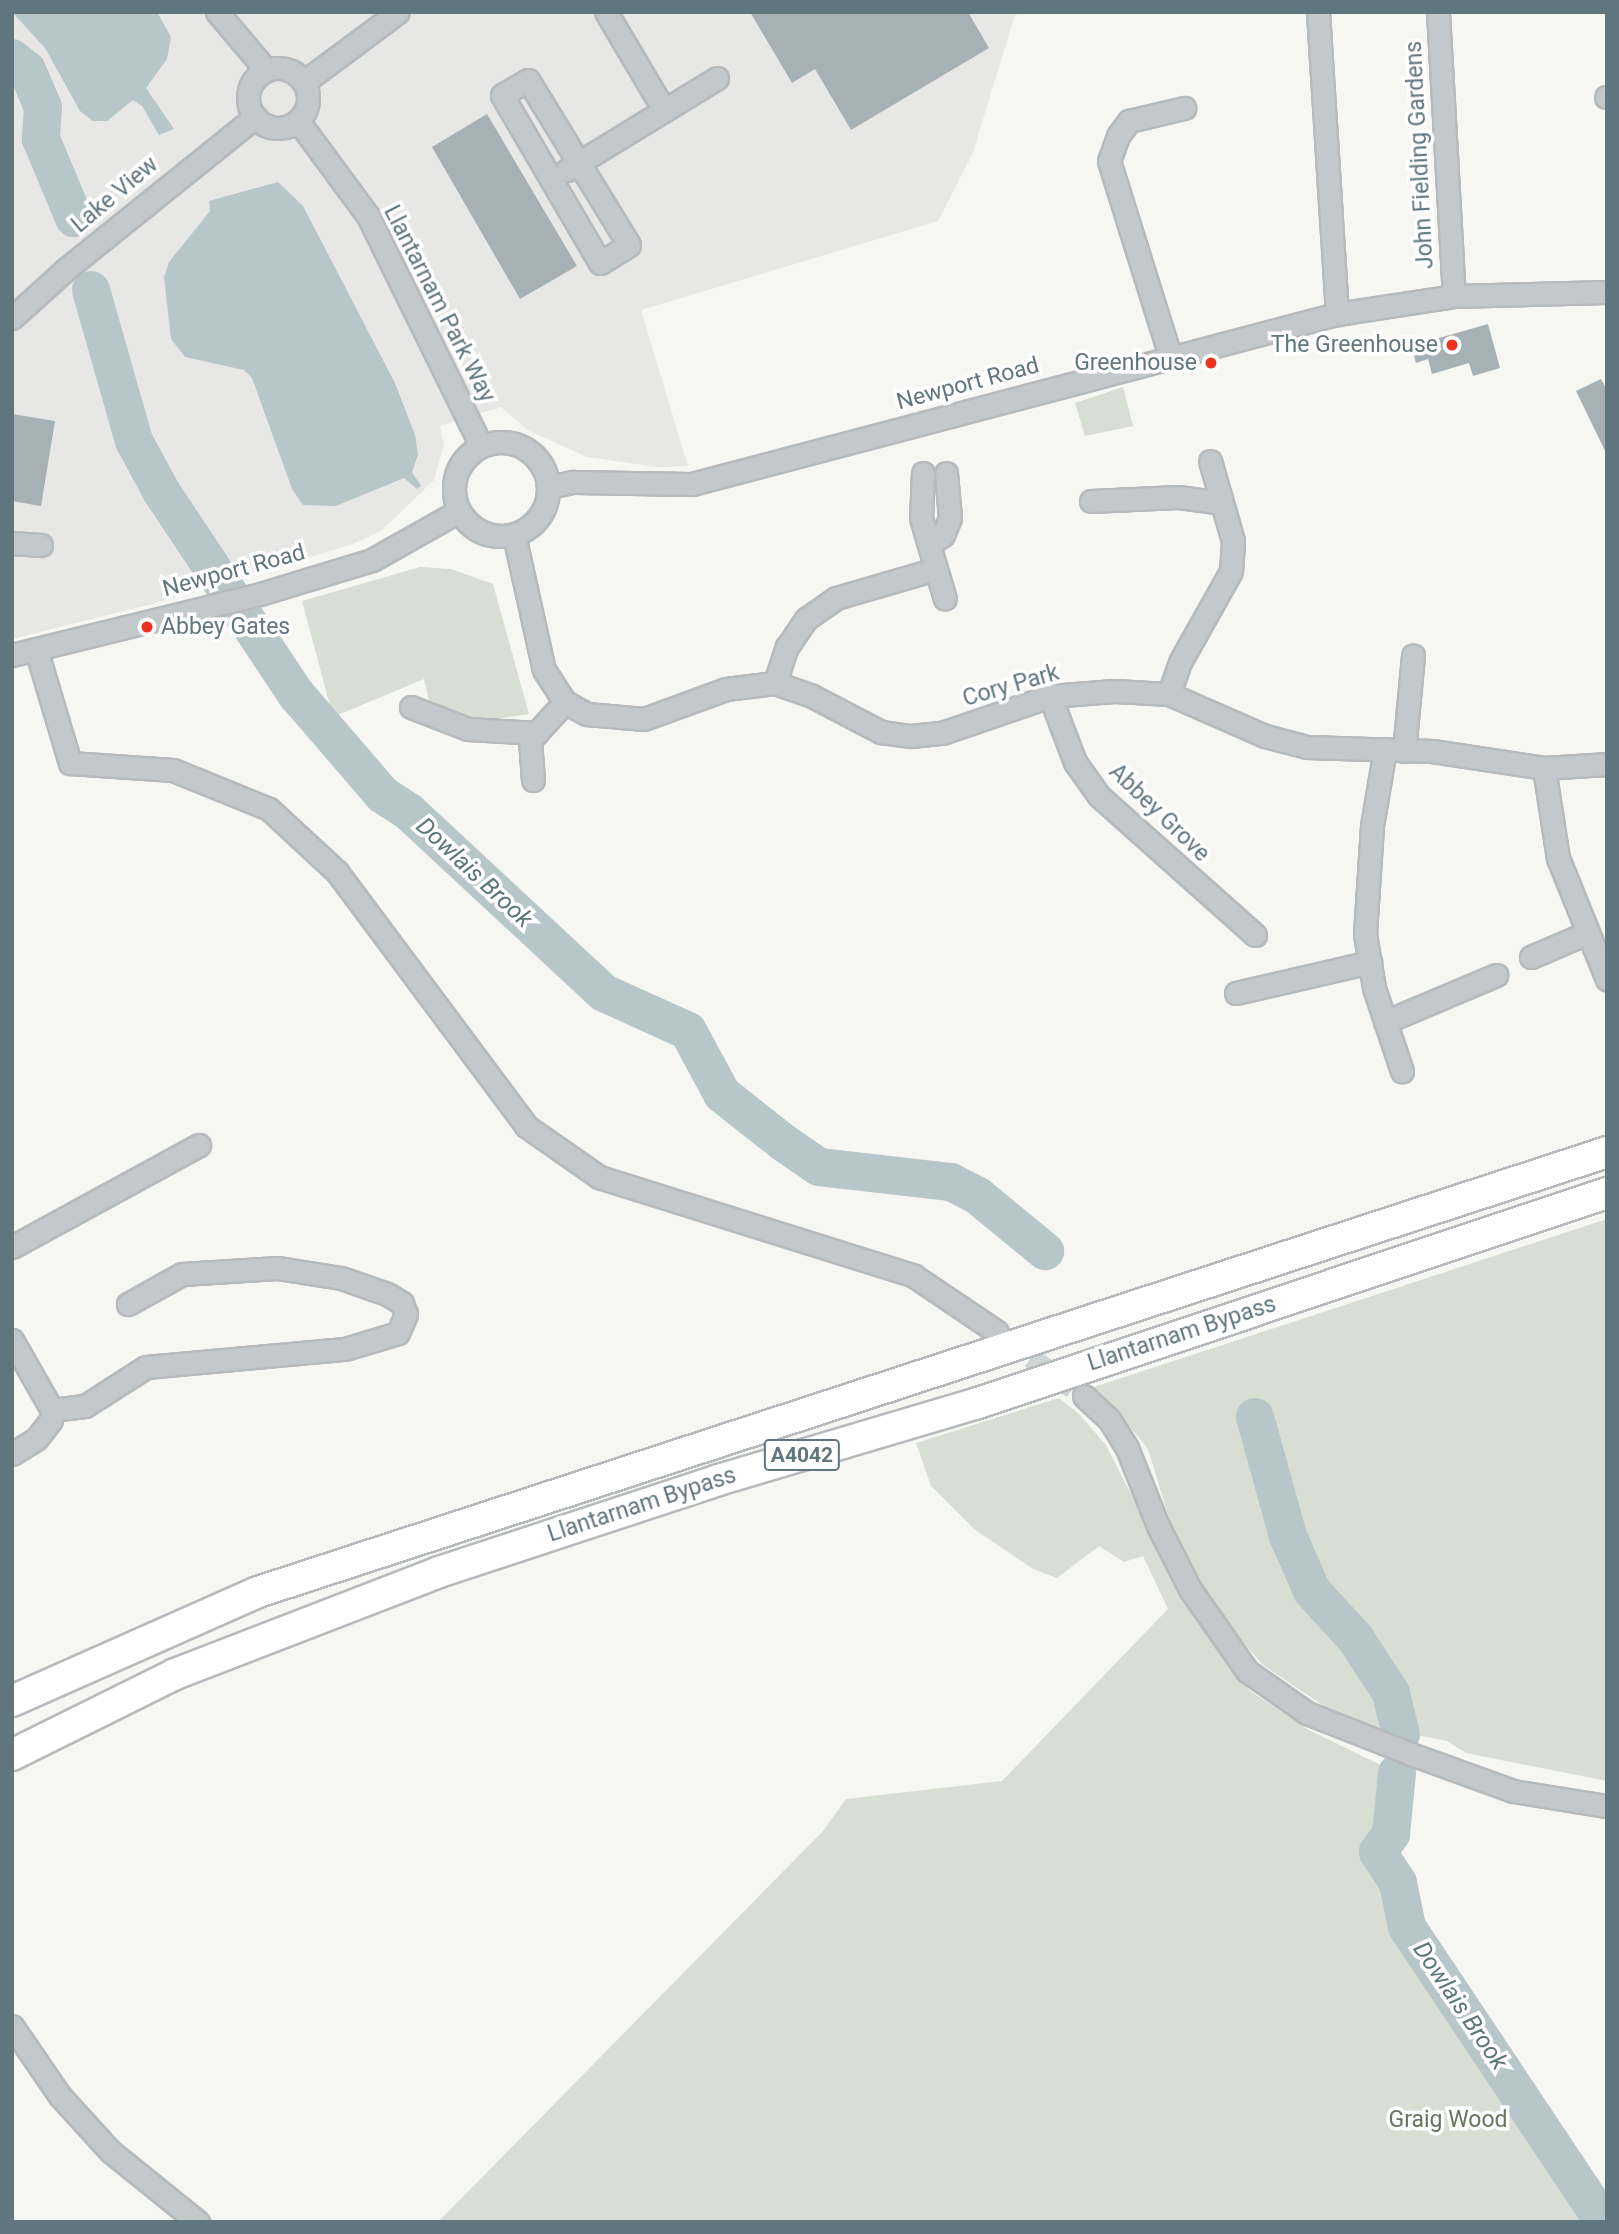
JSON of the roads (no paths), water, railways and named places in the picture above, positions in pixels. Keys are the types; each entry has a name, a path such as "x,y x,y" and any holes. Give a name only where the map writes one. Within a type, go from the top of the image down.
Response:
{"highway":[{"name":"Llantarnam Bypass","path":"12,1701 258,1592 1607,1152"},
{"name":"Llantarnam Bypass","path":"12,1755 188,1669 439,1572 718,1480 975,1404 1607,1193"}],"street":[{"path":"217,12 266,70"},
{"path":"304,82 398,12"},
{"path":"606,12 664,110"},
{"path":"1318,12 1337,314"},
{"name":"John Fielding Gardens","path":"1438,12 1454,296"},
{"path":"287,69 304,82 308,103 298,121 276,128 255,117 248,97 250,85 266,70 287,69"},
{"path":"554,178 717,78"},
{"path":"528,80 629,245 600,263 554,178 502,95 528,80"},
{"path":"1171,359 1109,162 1118,136 1129,121 1184,108"},
{"name":"Lake View","path":"12,318 86,252 255,117"},
{"name":"Llantarnam Park Way","path":"298,121 368,216 481,446"},
{"name":"Newport Road","path":"549,487 573,482 692,484 1337,314 1454,296 1607,292"},
{"path":"511,442 526,448 546,471 549,487 540,517 514,535 477,530 459,511 454,497 457,474 468,455 481,446 511,442"},
{"path":"1170,694 1180,662 1231,571 1233,541 1210,460"},
{"path":"923,473 921,517 931,543 945,599"},
{"path":"931,543 943,535 950,518 946,473"},
{"path":"1091,501 1178,497 1222,503"},
{"name":"Newport Road","path":"12,655 260,594 372,559 459,511"},
{"path":"514,535 544,670 565,702 530,740 533,780"},
{"path":"12,543 41,545"},
{"path":"775,683 787,647 806,619 836,598 936,569"},
{"path":"36,649 70,763 173,770 270,808 337,872 526,1126 599,1177 914,1276 997,1332"},
{"path":"1402,1070 1385,1022 1365,934 1368,874 1413,655"},
{"name":"Cory Park","path":"565,702 587,714 644,719 726,689 775,683 811,696 881,733 911,736 942,733 1050,696 1114,691 1170,694 1275,739 1307,747 1394,750 1544,768 1607,764"},
{"name":"Abbey Grove","path":"1050,696 1067,746 1091,786 1201,889 1255,935"},
{"path":"411,707 468,729 537,733"},
{"path":"1544,768 1558,858 1587,933 1601,951 1607,979"},
{"path":"1531,957 1587,933"},
{"path":"1236,993 1370,962"},
{"path":"1385,1022 1496,975"},
{"path":"12,1247 199,1145"},
{"path":"52,1410 85,1406 146,1367 345,1349 398,1333 406,1314 402,1303 387,1294 341,1278 276,1268 182,1274 128,1304"},
{"path":"12,1340 52,1410 51,1420 36,1439 12,1454"},
{"path":"1084,1396 1109,1419 1127,1448 1157,1526 1190,1589 1247,1671 1307,1713 1411,1754 1513,1791 1607,1806"},
{"path":"12,2026 60,2096 110,2151 198,2222"}],"waterway":[{"name":"Dowlais Brook","path":"12,58 27,70 43,107 41,139 74,218"},
{"name":"Dowlais Brook","path":"91,290 134,441 161,491 296,694 383,795 408,811 604,993 688,1031 722,1094 784,1143 819,1167 951,1182 978,1196 1045,1251"},
{"name":"Dowlais Brook","path":"1255,1417 1288,1536 1312,1591 1356,1639 1391,1693 1401,1735"},
{"name":"Dowlais Brook","path":"1397,1773 1391,1834 1378,1852 1398,1883 1407,1927 1604,2222"}],"tunnel":[{"path":"1006,1339 1084,1396"}],"place":[{"name":"The Greenhouse","path":"1452,345"},
{"name":"Greenhouse","path":"1211,363"},
{"name":"Abbey Gates","path":"147,627"}],"park label":[{"name":"Graig Wood","path":"1448,2120"}]}
